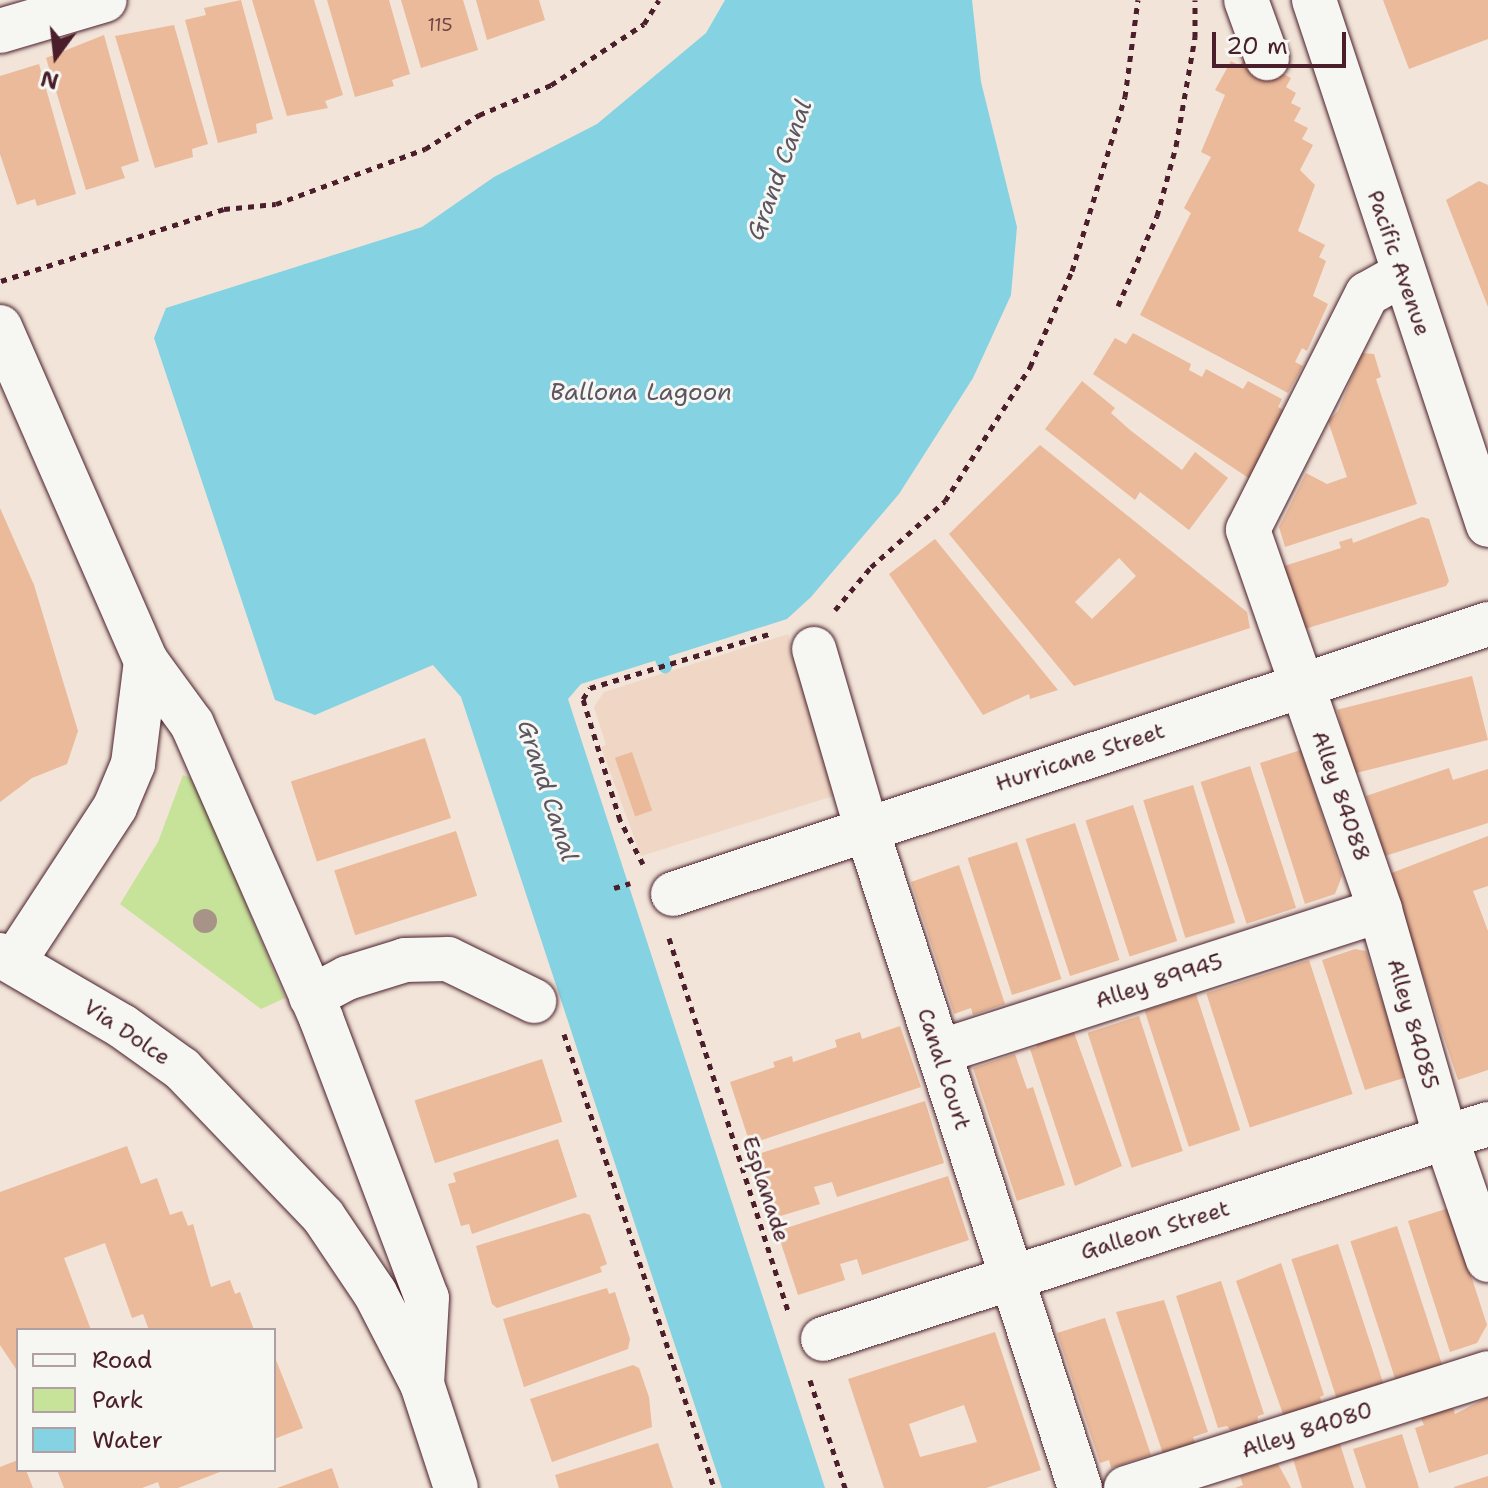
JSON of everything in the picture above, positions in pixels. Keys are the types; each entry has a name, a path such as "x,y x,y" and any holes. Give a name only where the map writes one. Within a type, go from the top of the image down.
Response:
{"street":[{"path":"0,31 105,0"},
{"path":"1246,0 1267,58"},
{"name":"Pacific Avenue","path":"1314,0 1488,525"},
{"name":"Alley 84088","path":"1380,910 1248,530 1367,294 1403,274"},
{"name":"Via Dolce","path":"0,327 146,661 192,724 311,997 427,1298 422,1384"},
{"name":"Hurricane Street","path":"662,896 1488,624"},
{"name":"Canal Court","path":"812,643 866,827 1080,1488"},
{"name":"Via Dolce","path":"146,661 133,764 115,807 8,958 182,1069 323,1216 375,1293 422,1384 456,1488"},
{"name":"Alley 89945","path":"939,1052 1380,910"},
{"name":"Alley 84085","path":"1380,910 1446,1138 1488,1260"},
{"path":"311,997 347,978 405,960 448,959 534,1001"},
{"name":"Galleon Street","path":"807,1344 1009,1276 1488,1124"},
{"name":"Alley 84080","path":"1126,1488 1488,1373"}],"path":[{"path":"0,281 224,209 276,204 425,149 479,115 551,85 644,24 659,0"},
{"path":"812,643 871,567 945,501 1030,367 1072,271 1125,97 1138,0"},
{"path":"1118,306 1157,216 1176,146 1195,37 1195,0"},
{"name":"Esplanade","path":"812,643 792,627 590,688 583,699 620,820 662,896 807,1344 845,1488"},
{"path":"534,1001 562,1029 570,1050 714,1488"}],"shaded area":[{"path":"788,634 840,794 641,856 601,747 606,745 594,707 604,692"}],"green space":[{"path":"183,775 191,778 211,820 285,998 261,1009 120,904 158,842"}],"water":[{"name":"Ballona Lagoon","path":"725,0 972,0 981,82 1017,227 1011,295 973,378 899,494 811,597 787,619 581,684 568,699 825,1488 722,1488 461,697 433,665 315,715 275,700 154,338 166,308 422,227 494,177 597,124 706,33"}],"building":[{"path":"241,0 273,119 256,124 257,133 218,143 185,20 206,15 204,8"},
{"path":"252,0 314,0 343,95 325,101 328,108 287,116"},
{"path":"327,0 389,0 410,74 392,80 394,86 355,97"},
{"path":"401,0 463,0 478,50 421,68"},
{"path":"476,0 539,0 545,20 487,40"},
{"path":"1383,0 1488,0 1488,39 1409,69"},
{"path":"174,25 208,144 192,149 193,157 155,168 115,36"},
{"path":"104,35 139,161 121,167 125,178 86,190 46,58"},
{"path":"1246,54 1291,78 1286,87 1296,93 1291,103 1301,108 1294,121 1308,128 1302,139 1313,145 1300,170 1315,185 1298,231 1325,245 1319,257 1326,261 1313,296 1328,304 1307,351 1302,348 1295,362 1303,366 1288,393 1140,315 1191,213 1184,208 1211,157 1201,152 1225,95 1215,90 1231,61 1240,66"},
{"path":"39,64 76,194 37,206 35,199 17,205 0,154 0,76"},
{"path":"1479,181 1488,185 1488,307 1446,200"},
{"path":"1133,333 1191,364 1189,370 1202,377 1206,369 1243,389 1248,381 1282,399 1278,407 1289,413 1250,479 1093,374 1115,338 1126,344"},
{"path":"1362,353 1374,354 1381,377 1376,379 1417,504 1285,547 1279,527 1306,473 1327,484 1347,477 1328,421 1338,411"},
{"path":"1082,381 1115,408 1111,413 1130,430 1182,470 1195,452 1228,478 1189,530 1140,492 1135,500 1045,429"},
{"path":"1040,445 1247,612 1250,628 1074,686 949,534","holes":["1119,558 1136,576 1092,619 1075,602"]},
{"path":"0,508 34,585 78,731 67,764 32,778 0,802"},
{"path":"1422,517 1429,519 1449,581 1446,586 1298,631 1278,568 1341,548 1339,542 1352,538 1353,543"},
{"path":"935,539 1058,690 1030,699 1029,694 983,715 889,574"},
{"path":"1472,676 1488,740 1353,774 1337,710"},
{"path":"425,738 451,818 317,861 291,782"},
{"path":"1301,750 1342,876 1335,894 1305,904 1260,763"},
{"path":"632,752 652,811 635,816 615,758"},
{"path":"1250,766 1296,908 1247,924 1201,782"},
{"path":"1449,768 1453,780 1488,769 1488,823 1385,856 1366,796"},
{"path":"1193,785 1235,923 1185,938 1143,800"},
{"path":"1133,805 1177,941 1130,956 1085,820"},
{"path":"1075,823 1119,960 1070,976 1026,839"},
{"path":"456,831 477,896 355,935 334,871"},
{"path":"1488,836 1488,886 1473,891 1488,931 1488,1070 1458,1080 1389,874"},
{"path":"1017,842 1061,979 1012,995 968,858"},
{"path":"959,865 1005,1004 973,1015 971,1008 954,1014 911,882"},
{"path":"1355,949 1366,951 1407,1077 1365,1090 1322,960"},
{"path":"1309,960 1353,1094 1250,1127 1206,993"},
{"path":"1196,994 1240,1130 1189,1147 1145,1011"},
{"path":"1139,1016 1183,1151 1132,1168 1088,1033"},
{"path":"900,1026 921,1087 750,1144 730,1082 775,1067 773,1062 792,1056 793,1062 837,1047 835,1040 860,1032 862,1039"},
{"path":"1072,1027 1122,1166 1075,1186 1030,1049 1037,1047 1035,1040"},
{"path":"1015,1054 1027,1089 1033,1087 1065,1185 1017,1201 973,1068"},
{"path":"542,1059 562,1122 435,1163 415,1100"},
{"path":"925,1101 944,1163 837,1197 832,1182 814,1187 820,1204 774,1218 755,1155"},
{"path":"558,1139 577,1197 472,1234 469,1224 461,1226 448,1184 456,1182 453,1173"},
{"path":"127,1146 141,1184 157,1178 170,1215 182,1211 188,1226 193,1224 211,1287 230,1280 235,1294 240,1292 253,1328 148,1328 143,1314 132,1318 105,1243 64,1258 90,1328 16,1328 16,1369 0,1345 0,1192"},
{"path":"948,1176 969,1240 862,1275 857,1259 840,1264 845,1280 798,1295 777,1231"},
{"path":"1449,1208 1487,1325 1477,1343 1450,1352 1408,1221"},
{"path":"584,1213 590,1215 607,1264 600,1267 602,1272 497,1308 492,1304 476,1246"},
{"path":"1397,1226 1442,1365 1396,1380 1350,1241"},
{"path":"1338,1244 1383,1384 1337,1399 1291,1259"},
{"path":"1281,1263 1324,1395 1320,1397 1322,1404 1284,1417 1236,1281"},
{"path":"1221,1281 1264,1414 1258,1416 1257,1426 1233,1433 1227,1426 1218,1428 1176,1296"},
{"path":"607,1288 609,1294 615,1292 630,1339 628,1349 524,1387 503,1319"},
{"path":"1164,1300 1208,1432 1193,1437 1196,1445 1164,1457 1116,1312"},
{"path":"1105,1318 1151,1455 1111,1468 1109,1460 1100,1463 1057,1333"},
{"path":"995,1332 1041,1470 986,1488 884,1488 848,1379","holes":["964,1405 977,1442 920,1457 909,1424"]},
{"path":"276,1360 303,1428 276,1438"},
{"path":"633,1365 639,1368 649,1397 652,1427 552,1462 530,1399"},
{"path":"1488,1397 1488,1454 1429,1473 1415,1428 1424,1425 1421,1418 1453,1407 1455,1414"},
{"path":"1402,1434 1419,1488 1366,1488 1353,1449"},
{"path":"658,1443 673,1488 559,1488 555,1475"},
{"path":"1340,1444 1354,1488 1302,1488 1293,1459"},
{"path":"16,1461 16,1472 27,1472 33,1488 0,1488 0,1467"},
{"path":"1278,1464 1291,1488 1235,1488 1243,1485 1240,1476"},
{"path":"332,1468 339,1488 277,1488"},
{"path":"58,1472 220,1472 178,1488 160,1488 158,1482 142,1488 64,1488"},
{"path":"1488,1476 1488,1488 1454,1488 1454,1487"}],"waterway":[{"path":"662,659 665,666"}],"water label":[{"name":"Grand Canal","path":"780,170"},
{"name":"Grand Canal","path":"547,791"}]}
